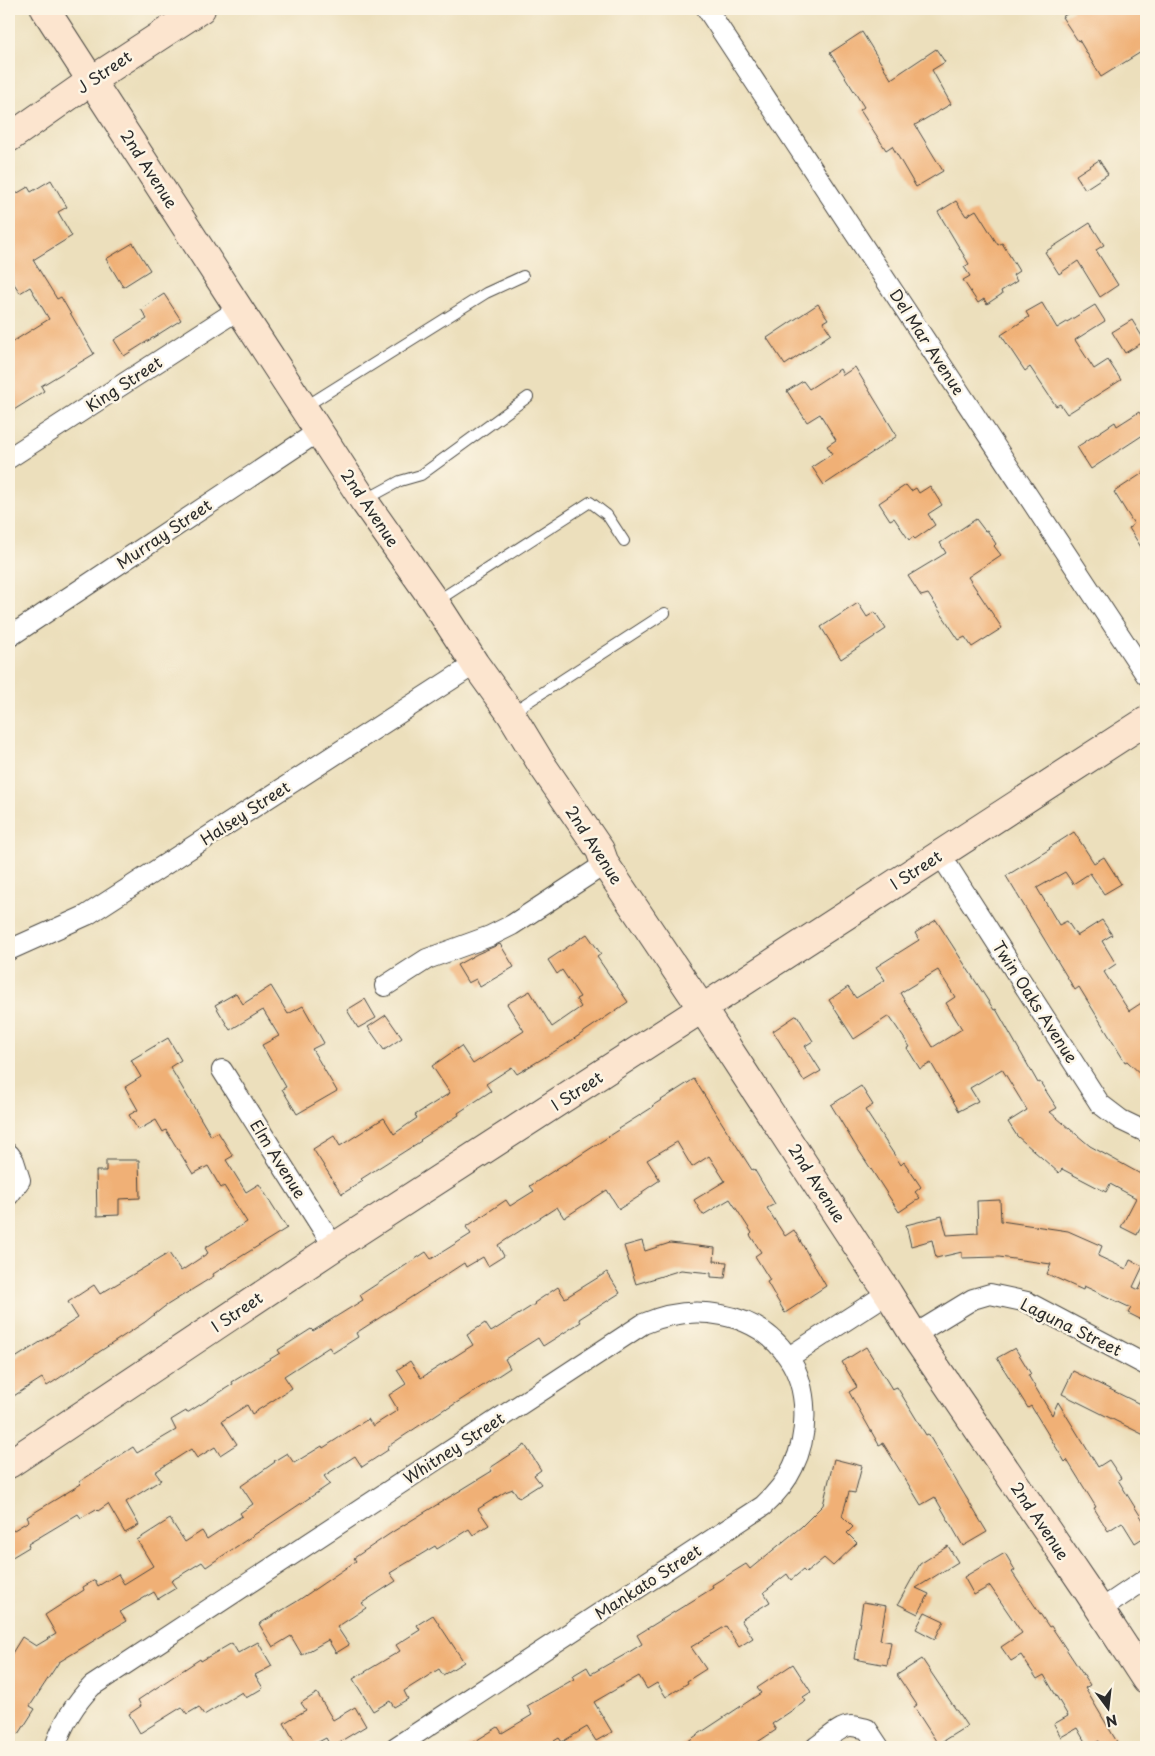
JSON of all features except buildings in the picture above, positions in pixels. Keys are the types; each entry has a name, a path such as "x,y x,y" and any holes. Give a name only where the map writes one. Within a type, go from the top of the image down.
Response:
{"street":[{"name":"2nd Avenue","path":"45,9 364,501 436,602 475,664 511,714 542,765 600,850 605,864 703,1010 888,1293 914,1336 1146,1680"},
{"name":"J Street","path":"9,138 92,80 202,9"},
{"name":"Del Mar Avenue","path":"707,9 1146,676"},
{"name":"King Street","path":"9,458 239,309"},
{"name":"Murray Street","path":"9,637 319,431"},
{"name":"Halsey Street","path":"9,950 88,915 475,664"},
{"name":"I Street","path":"9,1464 334,1248 1146,721"},
{"name":"Twin Oaks Avenue","path":"940,854 1100,1104 1121,1120 1146,1132"},
{"path":"385,986 427,958 490,936 512,925 605,864"},
{"name":"Elm Avenue","path":"222,1070 334,1248"},
{"path":"9,1154 14,1161 20,1180 9,1195"},
{"path":"788,1357 888,1293"},
{"name":"Laguna Street","path":"914,1336 973,1299 990,1294 1027,1302 1146,1365"},
{"name":"Whitney Street","path":"55,1747 69,1714 92,1686 643,1324 679,1313 704,1312 719,1314 750,1325 777,1345 788,1357"},
{"name":"Mankato Street","path":"396,1747 763,1506 775,1494 794,1466 804,1427 804,1403 801,1387 788,1357"},
{"path":"1100,1610 1146,1579"},
{"path":"823,1742 839,1729 850,1726 868,1729 879,1747"}],"lane":[{"path":"303,408 486,293 523,276"},
{"path":"364,501 400,481 421,475 528,397"},
{"path":"436,602 590,502 607,515 624,541"},
{"path":"511,714 665,613"}]}
